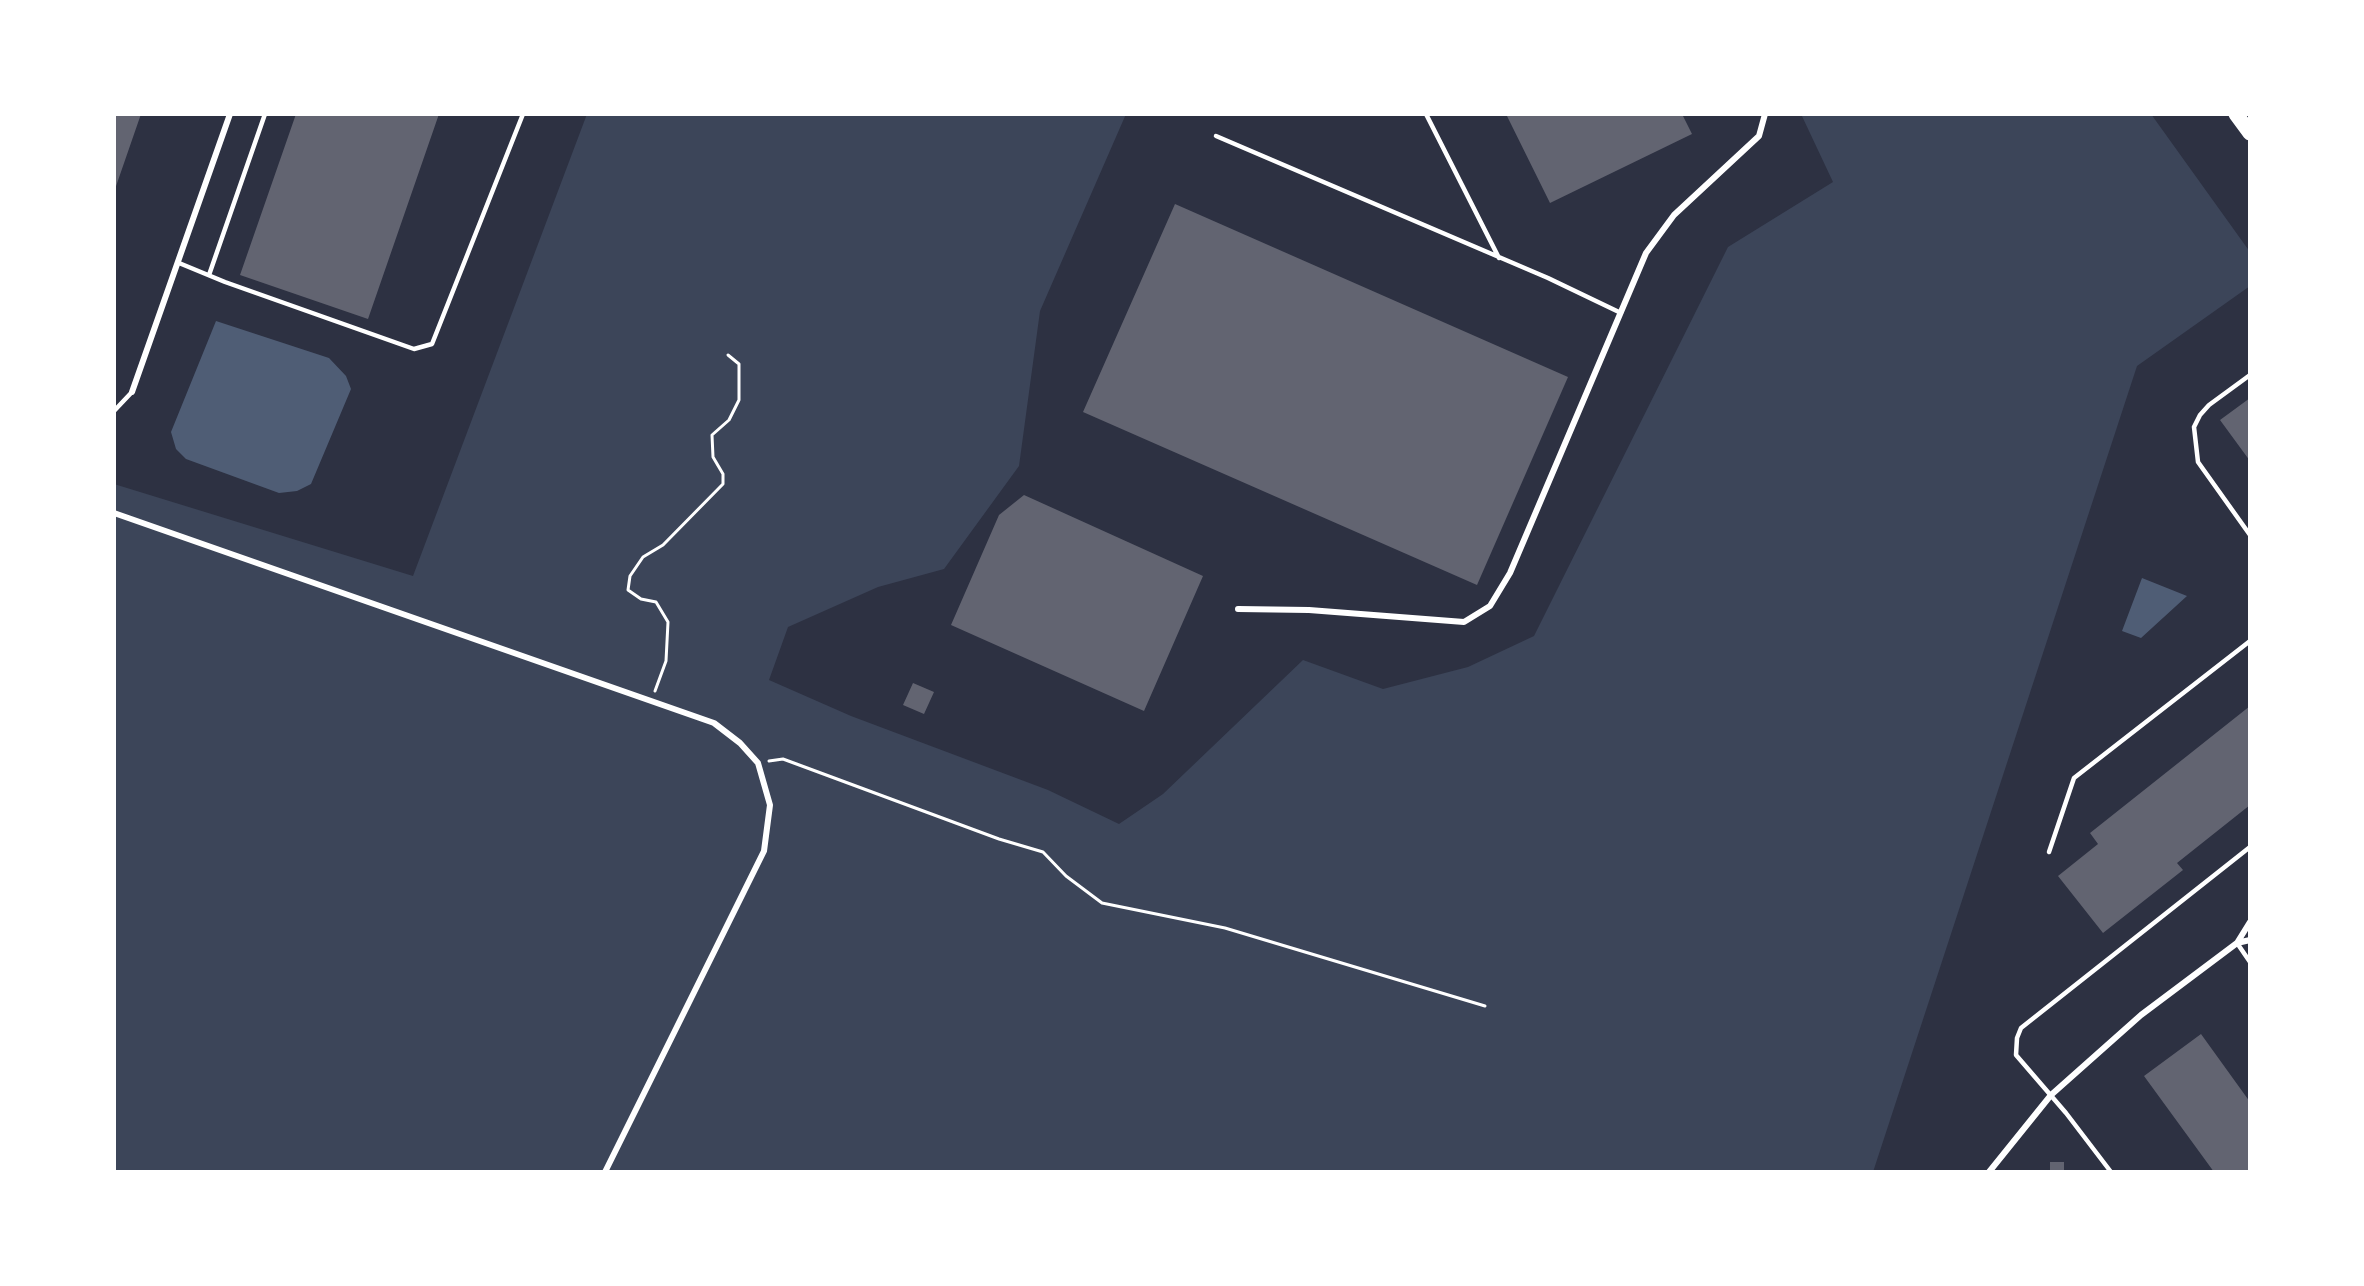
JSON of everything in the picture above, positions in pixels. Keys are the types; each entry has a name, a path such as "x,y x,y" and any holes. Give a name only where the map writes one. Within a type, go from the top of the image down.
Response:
{"main road":[{"path":"2236,114 2250,133"}],"street":[{"path":"132,392 230,114"},
{"path":"1238,609 1309,610 1464,622 1479,615 1490,606 1510,573 1646,253 1674,215 1759,136 1765,114"},
{"path":"114,513 714,723 740,743 758,763 770,805 764,851 605,1172"},
{"path":"1989,1172 2051,1095 2133,1022 2236,943 2250,922"},
{"path":"2236,943 2250,940"}],"lane":[{"path":"209,275 265,114"},
{"path":"179,263 414,349 432,344 523,114"},
{"path":"1426,114 1499,258"},
{"path":"1216,136 1621,313"},
{"path":"2250,375 2209,405 2200,415 2194,427 2198,462 2250,535"},
{"path":"114,411 132,392"},
{"path":"2049,852 2074,778 2250,641"},
{"path":"2111,1172 2051,1095 2016,1055 2017,1038 2021,1028 2250,847"},
{"path":"2236,943 2250,962"}],"path":[{"path":"651,701 666,661 668,622 656,602 640,599 628,590 630,576 643,557 663,545 723,484 723,474 713,457 712,435 729,420 739,400 739,364 728,355"},
{"path":"758,763 783,759 999,839 1043,852 1066,876 1102,903 1225,928 1485,1006"}],"shaded area":[{"path":"587,114 1126,114 1040,311 1019,466 944,569 878,587 788,627 769,680 851,716 1048,790 1119,824 1163,794 1303,660 1383,689 1468,667 1534,636 1728,247 1833,182 1801,114 2151,114 2250,252 2250,286 2137,366 1873,1172 114,1172 114,484 413,576"},
{"path":"216,321 329,358 346,376 351,389 311,484 297,491 279,493 186,459 176,449 171,432"},
{"path":"2142,578 2187,596 2141,638 2122,631"}],"building":[{"path":"114,114 141,114 114,192"},
{"path":"296,114 439,114 368,319 240,275"},
{"path":"1506,114 1682,114 1692,134 1550,203"},
{"path":"1175,204 1568,377 1477,585 1083,412"},
{"path":"2250,398 2250,461 2220,420"},
{"path":"1024,495 1203,576 1144,711 951,625 999,515"},
{"path":"913,683 934,692 924,714 903,705"},
{"path":"2250,706 2250,805 2177,863 2183,870 2103,933 2058,876 2098,844 2090,833"},
{"path":"2201,1034 2250,1102 2250,1172 2214,1172 2144,1076"},
{"path":"2050,1162 2064,1162 2064,1172 2050,1172"}]}
